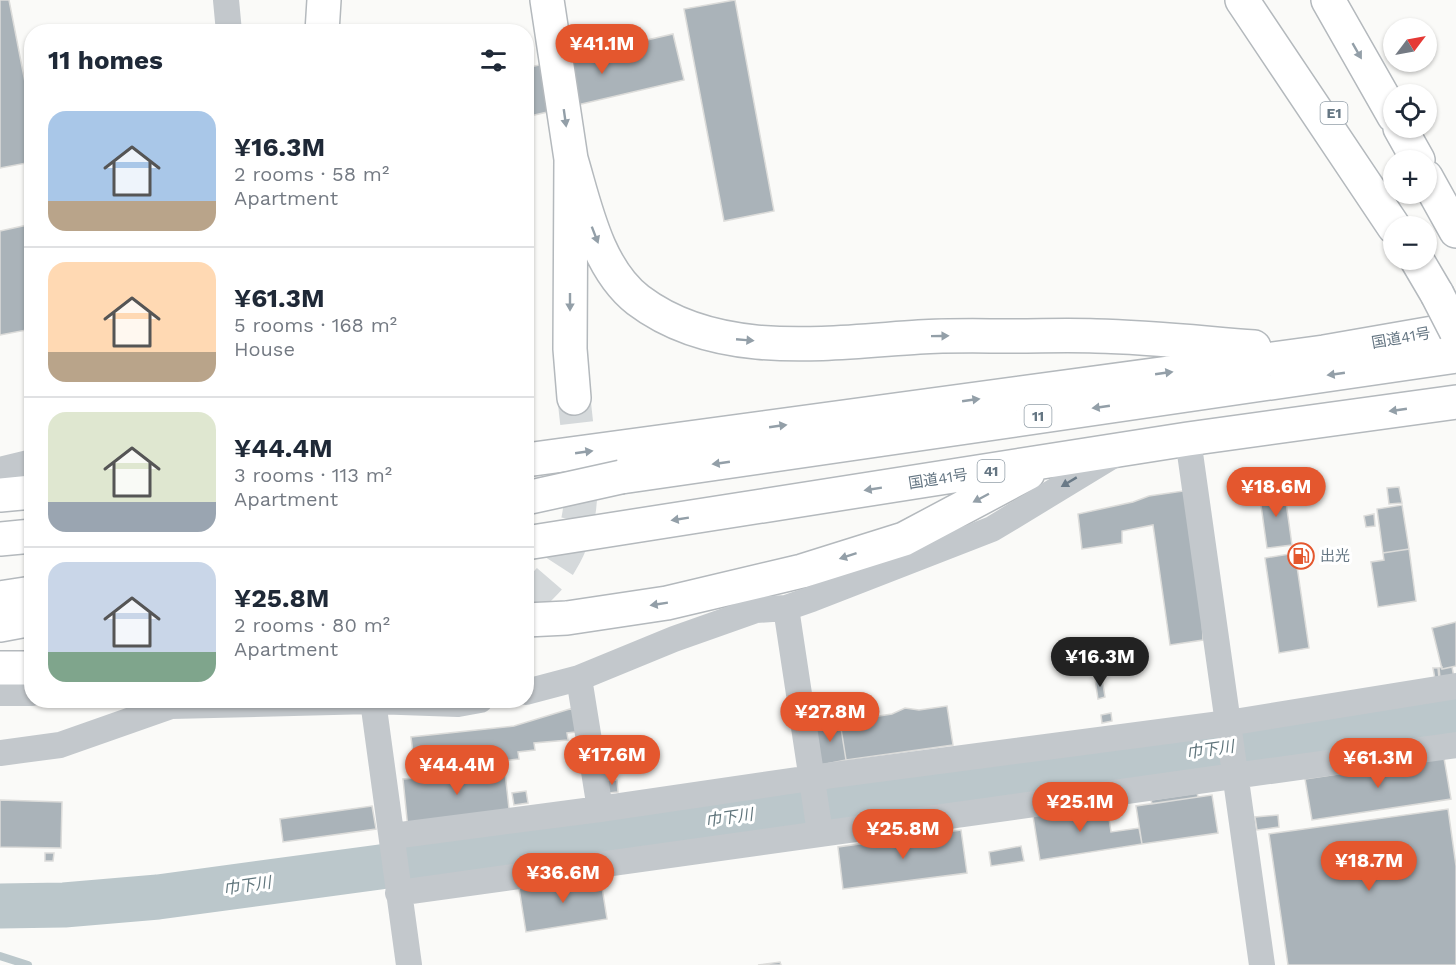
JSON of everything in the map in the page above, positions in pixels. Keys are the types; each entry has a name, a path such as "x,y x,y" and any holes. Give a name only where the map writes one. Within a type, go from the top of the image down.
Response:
{"highway":[{"path":"322,24 324,0"},
{"path":"547,0 571,159 588,216 600,247 615,274 636,298 663,317 699,331 738,340 785,343 938,336 1098,336 1324,352"},
{"path":"1242,0 1387,216"},
{"name":"E1","path":"1267,0 1392,216"},
{"path":"1328,0 1383,97"},
{"path":"571,159 570,349 574,398"},
{"path":"1437,197 1456,231"},
{"path":"1423,271 1456,330"},
{"name":"国道41号","path":"534,459 1324,352 1456,330"},
{"name":"11","path":"534,496 621,477 1456,356"},
{"name":"国道41号","path":"534,542 1188,440 1454,409"},
{"path":"534,620 567,618 667,603 802,571 904,538 1051,461"},
{"path":"0,495 24,493"},
{"path":"0,576 24,573"},
{"path":"0,598 23,616"},
{"path":"0,668 24,668"}],"street":[{"path":"226,0 228,24"},
{"path":"1188,440 1262,965"},
{"path":"534,690 579,678 674,639 756,609 786,608 992,529 1119,451"},
{"path":"0,470 24,464"},
{"path":"786,608 820,833"},
{"path":"579,678 600,809"},
{"path":"393,836 1228,723 1456,686"},
{"path":"0,693 24,693"},
{"path":"0,753 60,745 165,708"},
{"path":"374,708 409,965"},
{"path":"398,893 1456,745"}],"building":[{"path":"0,0 9,0 24,77 24,164 0,168"},
{"path":"735,0 774,211 724,221 684,9"},
{"path":"673,34 684,80 534,115 534,66"},
{"path":"24,226 24,330 0,335 0,231"},
{"path":"1399,487 1402,503 1389,504 1387,488"},
{"path":"1284,488 1292,545 1267,548 1259,491"},
{"path":"1190,490 1201,589 1203,640 1170,645 1153,525 1122,531 1122,543 1082,549 1078,514 1133,502 1149,496"},
{"path":"1402,505 1409,549 1383,553 1377,509"},
{"path":"1374,514 1375,526 1366,527 1364,516"},
{"path":"1409,549 1416,601 1378,607 1371,562 1384,560 1383,553"},
{"path":"1295,553 1309,648 1279,653 1265,558"},
{"path":"1456,622 1456,666 1442,669 1432,628"},
{"path":"1133,638 1138,670 1097,677 1091,645"},
{"path":"1442,667 1442,669 1452,667 1454,677 1440,678 1439,668"},
{"path":"1433,668 1438,668 1439,678 1435,679"},
{"path":"1102,678 1105,697 1098,699 1095,679"},
{"path":"947,706 953,745 846,760 840,722 892,714 905,708 919,710"},
{"path":"573,708 576,732 567,733 568,740 534,743 535,750 518,752 519,759 415,770 411,737 514,726"},
{"path":"1111,713 1112,721 1102,723 1101,715"},
{"path":"840,722 846,760 821,765 814,726"},
{"path":"1444,758 1451,799 1312,820 1305,779"},
{"path":"504,763 510,818 408,829 403,779 415,778 414,773"},
{"path":"607,780 617,780 618,792 608,793"},
{"path":"526,791 528,803 514,805 512,793"},
{"path":"1197,793 1198,797 1152,804 1151,800"},
{"path":"1212,795 1218,833 1142,844 1136,806"},
{"path":"0,800 62,802 61,848 0,847"},
{"path":"1107,805 1111,832 1139,828 1142,844 1040,860 1033,816"},
{"path":"372,806 376,829 283,842 280,819"},
{"path":"1448,809 1456,866 1456,965 1288,965 1269,834"},
{"path":"1278,815 1279,827 1257,830 1255,817"},
{"path":"961,830 967,873 843,889 838,847"},
{"path":"1021,846 1024,861 991,866 989,852"},
{"path":"45,853 54,853 53,861 45,861"},
{"path":"600,875 607,919 526,932 519,888"},
{"path":"780,962 781,965 758,965"}],"waterway":[{"name":"巾下川","path":"0,906 64,905 158,897 380,867 684,821 1456,714"},
{"path":"0,956 28,965"}],"tunnel":[{"path":"534,594 546,583 562,561 577,522 581,481 574,398"}],"place":[{"name":"出光","path":"1301,556"}]}
